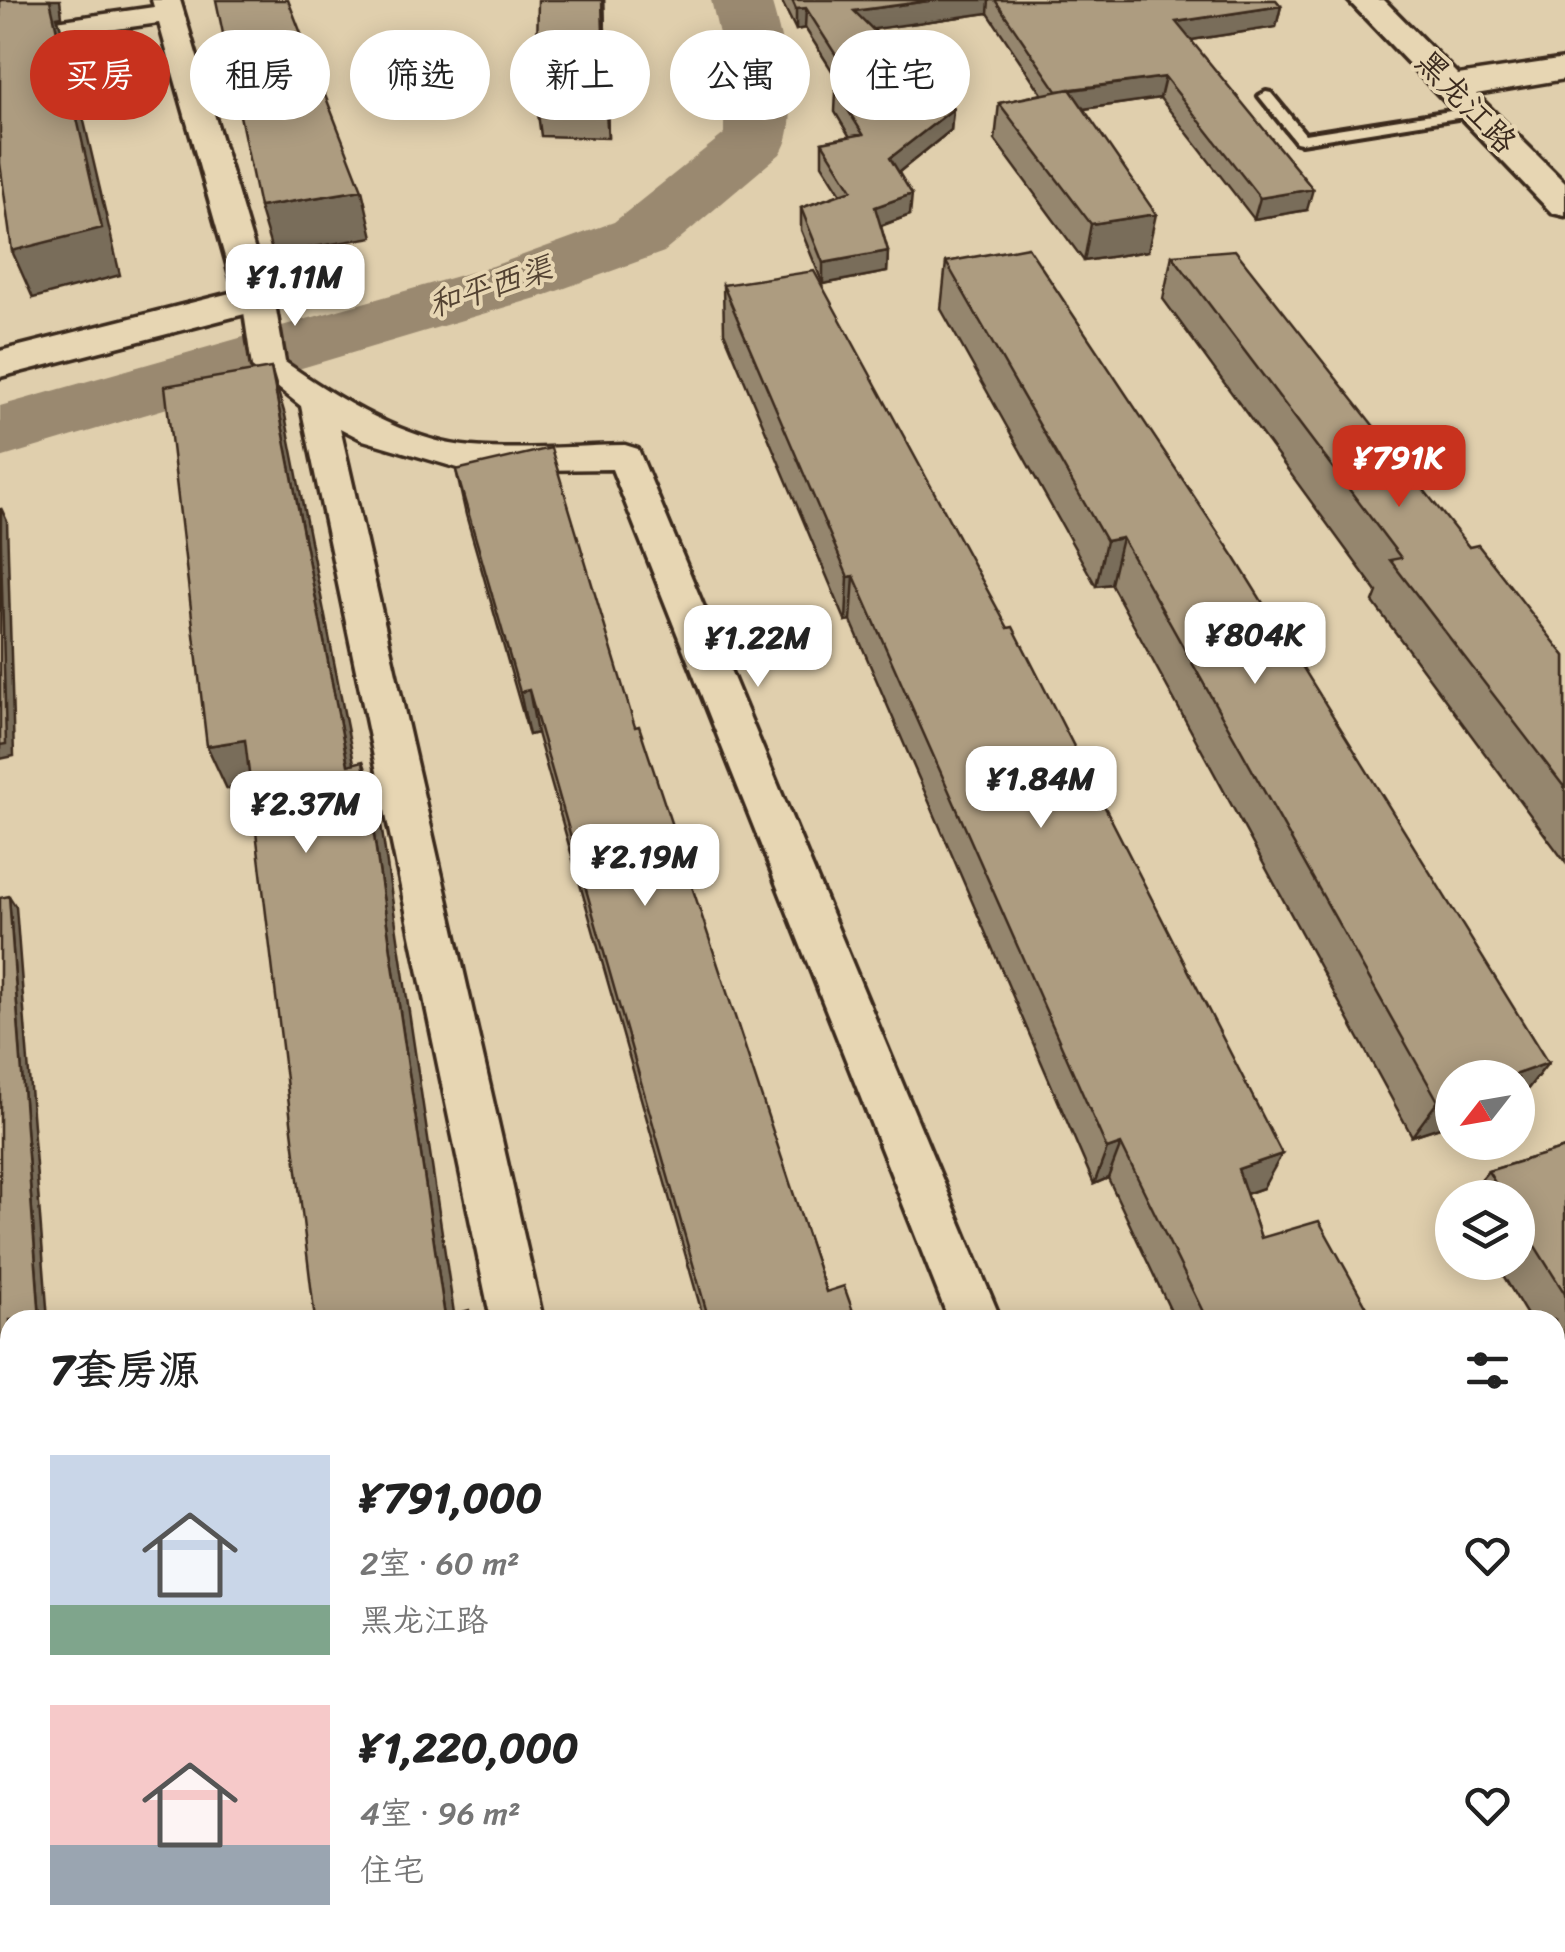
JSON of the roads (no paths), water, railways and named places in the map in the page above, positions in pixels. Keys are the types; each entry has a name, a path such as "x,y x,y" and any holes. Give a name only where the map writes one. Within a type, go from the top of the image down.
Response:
{"main road":[{"name":"黑龙江路","path":"1365,0 1471,94 1565,166"},
{"name":"黑龙江路","path":"1401,0 1471,94 1565,204"},
{"path":"1471,94 1565,69"},
{"path":"0,364 258,299"}],"street":[{"path":"0,37 167,6 247,278 258,299 269,367 317,400 375,432 468,460 625,457 971,1310"},
{"path":"317,400 515,1310"}],"lane":[{"path":"1266,96 1301,139 1471,94"}],"waterway":[{"name":"和平西渠","path":"0,432 518,281 639,237 757,140 755,55 741,0"}]}
